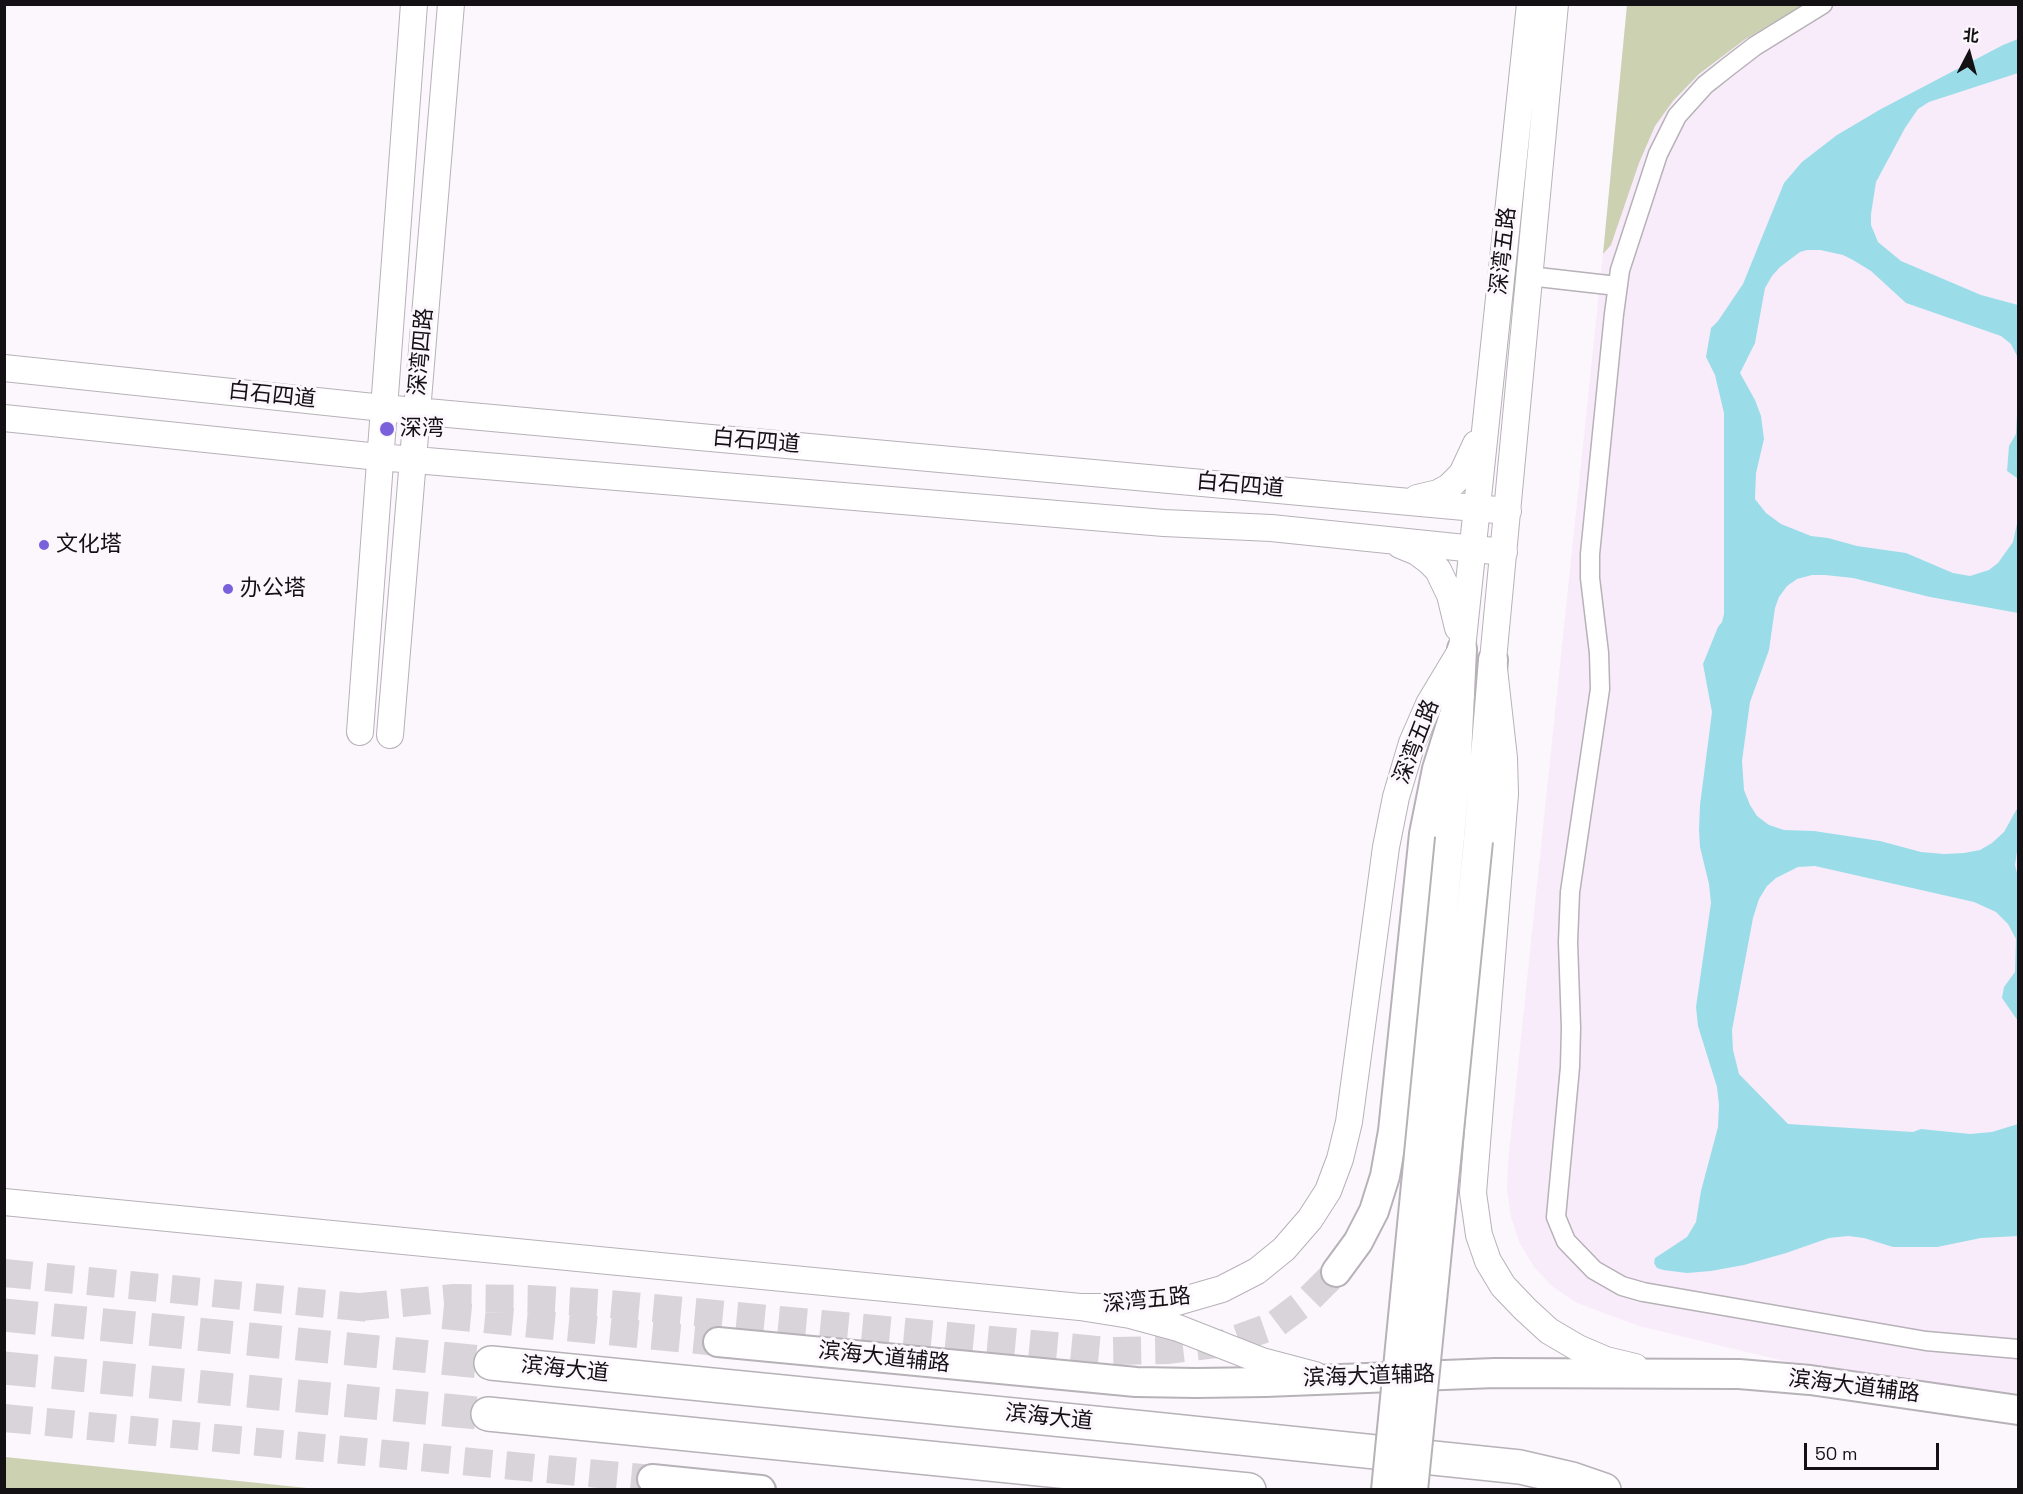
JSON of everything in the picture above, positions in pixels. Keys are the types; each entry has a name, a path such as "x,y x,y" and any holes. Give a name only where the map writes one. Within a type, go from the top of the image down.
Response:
{"highway":[{"name":"滨海大道","path":"491,1363 1520,1467 1572,1479 1604,1490"},
{"path":"488,1414 1249,1490"},
{"path":"1130,1477 1171,1490"}],"main road":[{"path":"1386,1490 1450,838 1462,649"},
{"path":"1413,1490 1478,841 1493,660"},
{"path":"1336,1272 1358,1242 1374,1211 1385,1176 1393,1131 1424,834 1437,769 1460,696"},
{"name":"滨海大道辅路","path":"718,1342 1136,1382 1208,1383 1495,1373 1739,1374 1810,1380 2019,1410"},
{"path":"652,1479 761,1490"}],"street":[{"name":"深湾四路","path":"360,732 414,4"},
{"name":"深湾四路","path":"390,735 451,4"},
{"name":"深湾五路","path":"1080,1307 1145,1306 1177,1302 1222,1289 1257,1271 1284,1249 1310,1219 1328,1191 1340,1159 1349,1122 1386,847 1396,797 1412,743 1429,704 1462,649 1530,4"},
{"name":"深湾五路","path":"1556,4 1493,660 1504,758 1505,794 1473,1193 1479,1235 1488,1261 1503,1286 1549,1331 1605,1360 1668,1372"},
{"path":"1823,4 1755,46 1705,85 1677,116 1658,154 1623,256 1617,286 1590,555 1600,689 1570,892 1568,942 1570,1068 1556,1217 1566,1241 1594,1270 1622,1286 1643,1292 1926,1341 2019,1349"},
{"path":"1529,276 1617,286"},
{"name":"白石四道","path":"4,368 383,408 1508,511"},
{"path":"1396,500 1425,497 1449,487 1462,474 1471,457 1486,416"},
{"name":"白石四道","path":"4,418 379,457 1164,524 1271,528 1503,552"},
{"path":"1388,540 1417,552 1438,570 1450,595 1462,649"},
{"path":"4,1202 1080,1307 1130,1315 1178,1328 1262,1361 1327,1378"}],"shaded area":[{"path":"1627,5 2018,5 2018,1395 1944,1389 1809,1367 1639,1326 1577,1303 1552,1286 1534,1267 1519,1242 1511,1217 1507,1190 1508,1162"}],"green space":[{"path":"1627,5 1803,5 1744,40 1699,74 1673,101 1655,126 1639,163 1611,245 1603,254"},
{"path":"5,1457 307,1488 311,1489 5,1489"}],"water":[{"path":"2018,39 2018,73 1929,102 1918,109 1876,182 1871,225 1878,242 1901,261 1981,295 2018,305 2018,358 2011,344 2001,336 1906,303 1871,271 1853,260 1843,255 1820,250 1807,250 1800,252 1780,267 1765,288 1755,343 1740,373 1761,416 1764,439 1756,473 1755,499 1766,513 1781,524 1811,536 1906,553 1953,573 1970,576 1989,570 1998,563 2013,542 2018,519 2018,613 1930,597 1853,578 1812,575 1797,579 1787,586 1775,608 1769,650 1750,702 1742,761 1744,790 1750,805 1757,816 1769,825 1784,830 1814,831 1880,841 1921,852 1964,853 1980,850 1992,843 2004,832 2018,807 2018,845 2015,865 2018,877 2018,1021 2002,998 2004,987 2015,972 2016,939 2008,924 1996,912 1974,902 1815,866 1798,867 1776,878 1767,886 1759,899 1753,918 1732,1030 1733,1050 1739,1074 1788,1124 1913,1132 1921,1129 1970,1134 1992,1132 2018,1124 2018,1236 1981,1238 1937,1247 1893,1247 1864,1238 1848,1236 1829,1238 1744,1265 1687,1273 1663,1270 1657,1268 1654,1263 1655,1258 1687,1237 1696,1222 1701,1191 1718,1127 1717,1087 1698,1026 1696,1007 1711,903 1699,830 1712,712 1703,664 1724,614 1724,413 1715,375 1706,357 1711,328 1743,284 1784,183 1802,162 1837,135 1881,109"},
{"path":"2018,393 2018,482 2017,478 2007,471 2009,446 2016,434"}],"tunnel":[{"path":"360,1307 454,1298 528,1299 600,1303 1108,1351 1167,1350 1225,1343 1273,1326 1309,1299 1336,1272"},
{"path":"4,1273 379,1309"},
{"path":"4,1315 491,1363"},
{"path":"443,1315 718,1342"},
{"path":"4,1368 488,1414"},
{"path":"4,1418 652,1479"}],"place":[{"name":"深湾","path":"387,429"},
{"name":"文化塔","path":"44,545"},
{"name":"办公塔","path":"228,589"}]}
